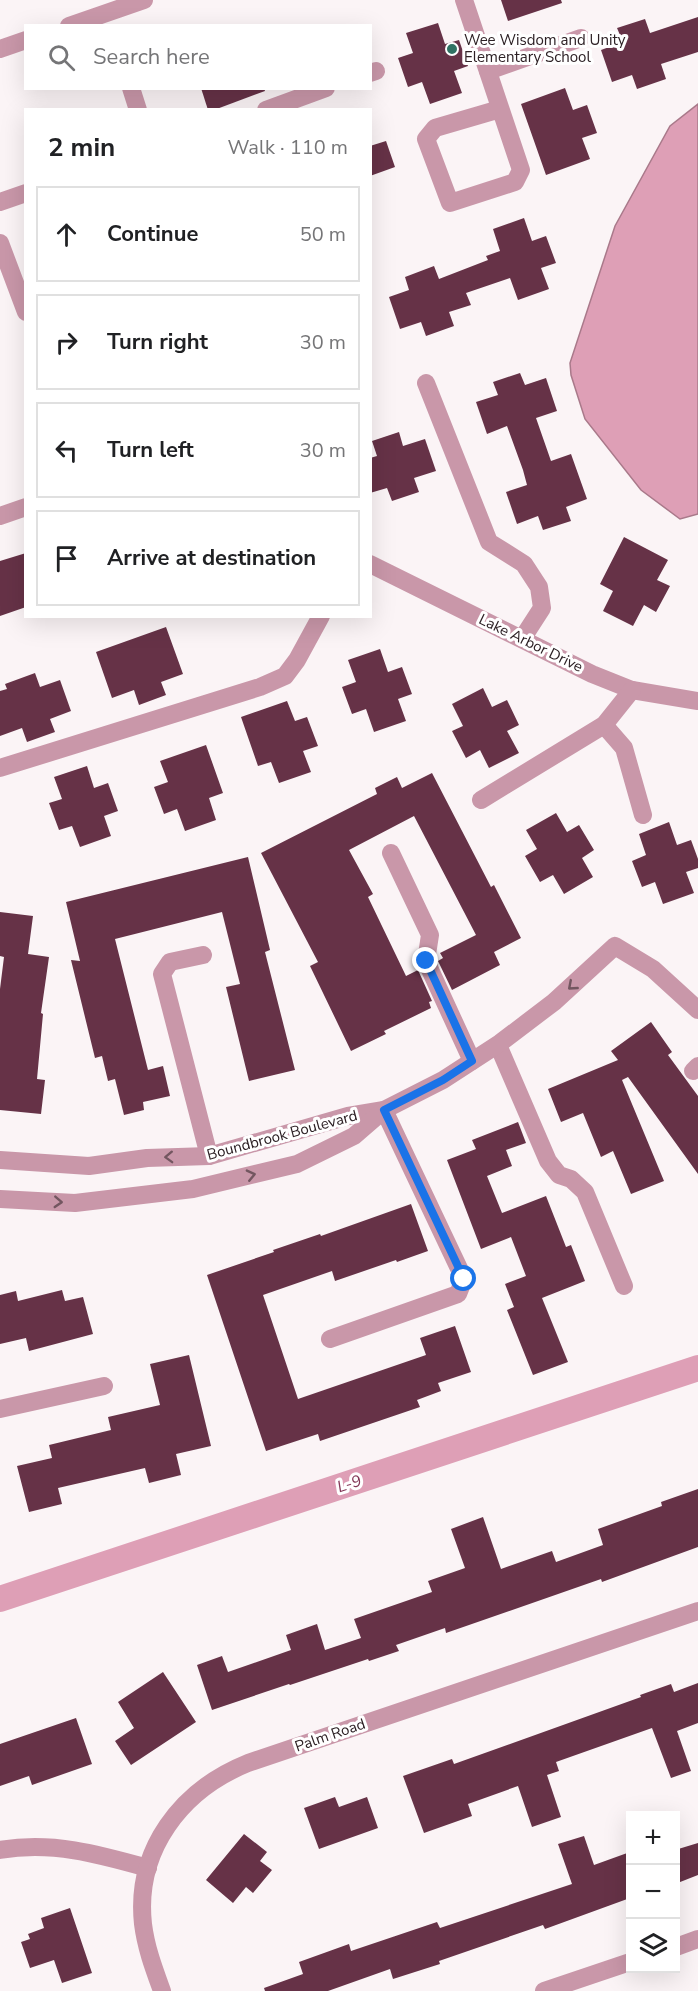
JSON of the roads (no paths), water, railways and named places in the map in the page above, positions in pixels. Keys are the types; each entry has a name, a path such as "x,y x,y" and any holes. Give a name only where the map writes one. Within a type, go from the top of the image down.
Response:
{"street":[{"path":"75,24 144,0"},
{"path":"464,0 521,170 515,182 450,203 426,139 435,128 500,109"},
{"path":"488,72 581,38"},
{"path":"0,49 24,41"},
{"path":"132,90 137,108"},
{"path":"271,108 321,90"},
{"path":"0,202 24,194"},
{"path":"0,243 24,309"},
{"path":"426,383 489,542 524,564 539,587 542,608 522,639"},
{"path":"0,516 24,508"},
{"name":"Lake Arbor Drive","path":"372,565 592,674 632,690 698,700"},
{"path":"0,768 260,687 285,676 297,660 320,618"},
{"path":"481,800 604,724 632,690"},
{"path":"604,724 624,748 644,815"},
{"path":"391,853 430,935 426,961 472,1061"},
{"name":"Boundbrook Boulevard","path":"0,1199 75,1203 194,1189 297,1164 354,1136 384,1110 443,1080 498,1045 554,1002 615,946 653,969 698,1010"},
{"path":"203,955 170,962 162,974 209,1156"},
{"path":"498,1045 548,1161 559,1175 571,1179 585,1192 624,1286"},
{"path":"330,1339 458,1294 464,1279 384,1110"},
{"name":"Boundbrook Boulevard","path":"0,1160 89,1166 147,1158 209,1156 348,1116 384,1110"},
{"path":"0,1409 104,1386"},
{"name":"Palm Road","path":"162,1991 151,1960 143,1923 142,1904 148,1868 155,1847 174,1816 200,1789 230,1770 698,1611"},
{"path":"0,1850 19,1847 54,1847 90,1852 148,1868"},
{"path":"680,1945 698,1939"},
{"path":"544,1991 626,1963"}],"waterway":[{"name":"L-9","path":"0,1599 698,1368"}],"place":[{"name":"Wee Wisdom and Unity Elementary School","path":"452,49"}]}
